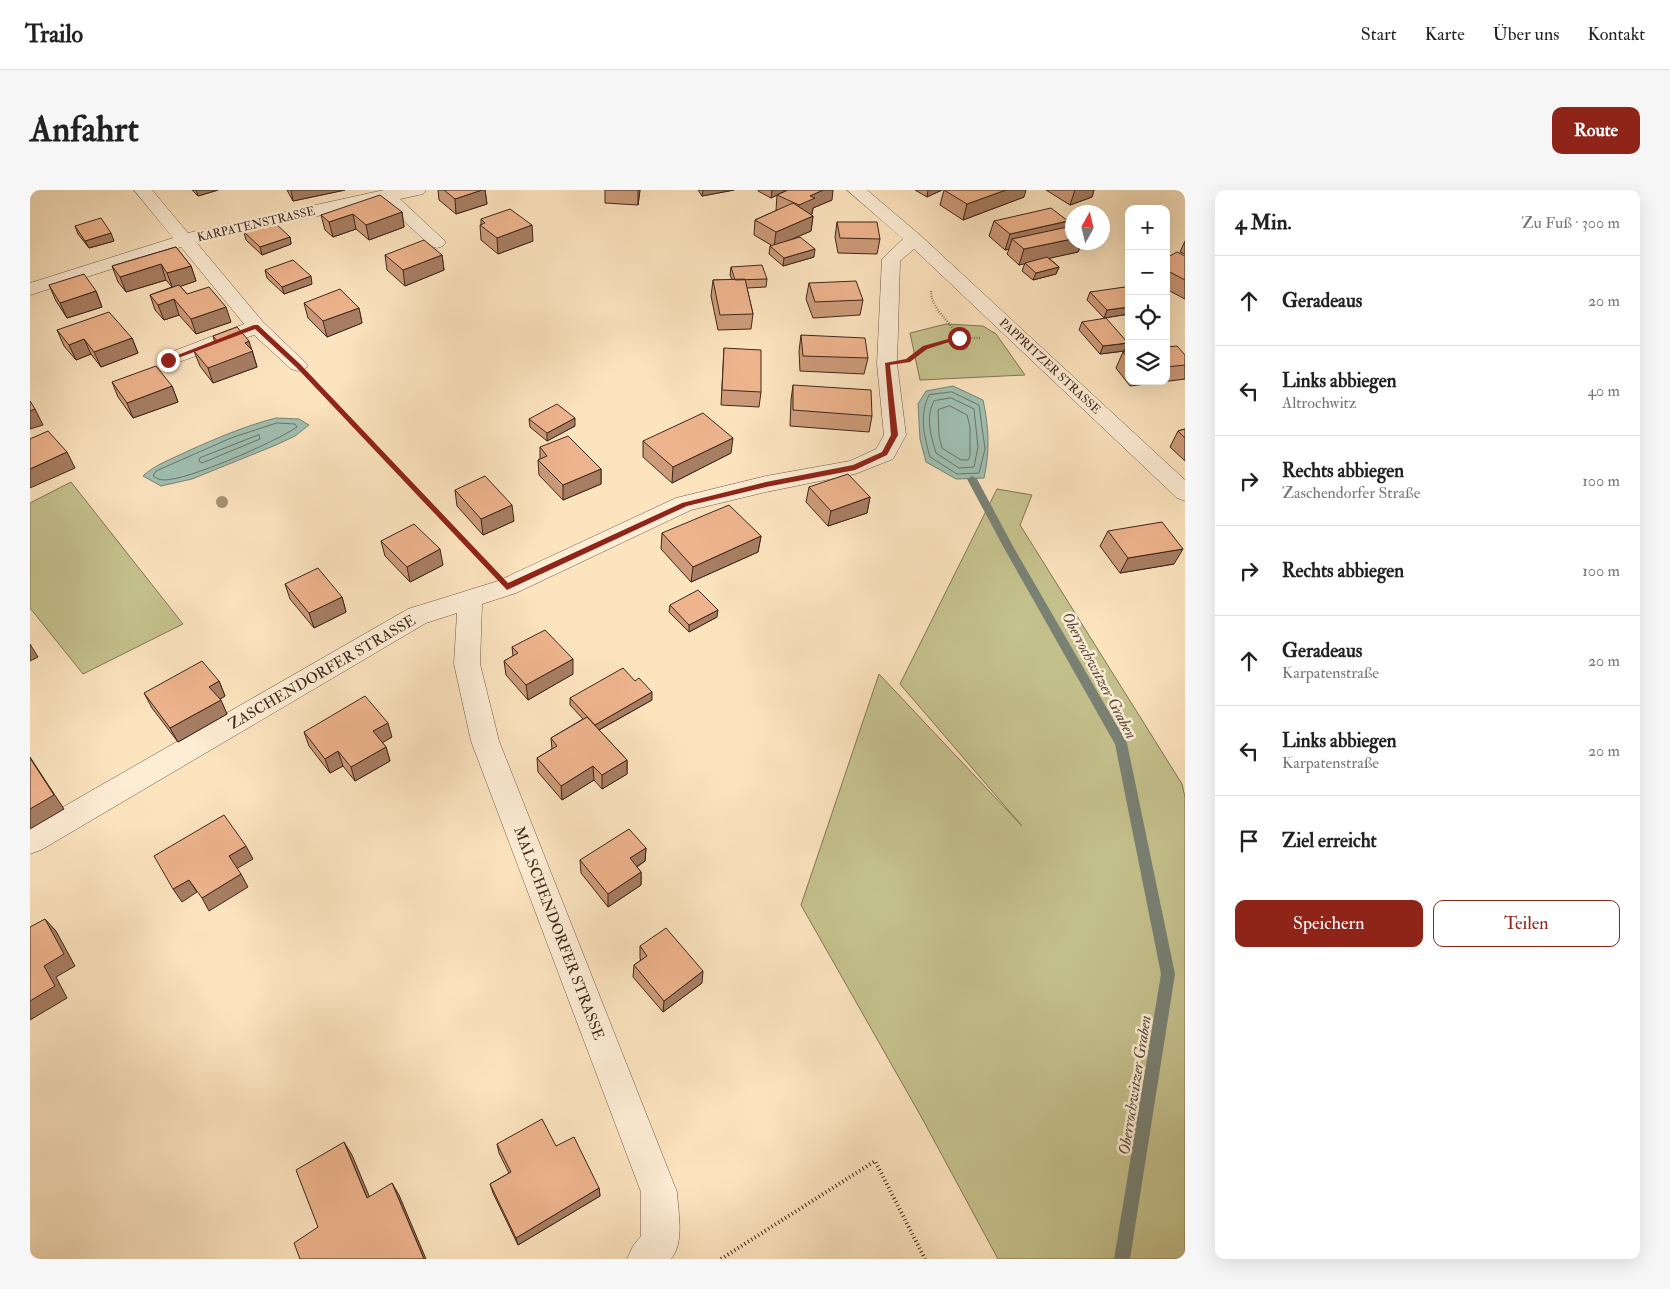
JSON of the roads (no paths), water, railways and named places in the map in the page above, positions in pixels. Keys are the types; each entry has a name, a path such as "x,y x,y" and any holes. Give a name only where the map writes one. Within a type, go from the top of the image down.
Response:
{"street":[{"path":"142,190 185,240"},
{"name":"KARPATENSTRASSE","path":"30,289 204,234 417,190"},
{"name":"PAPPRITZER STRASSE","path":"856,190 914,239 1185,493"},
{"path":"384,196 437,242"},
{"name":"ZASCHENDORFER STRASSE","path":"30,841 417,616 507,587 684,504 766,484 855,467 885,454 895,435 887,364 891,259 914,239"},
{"name":"KARPATENSTRASSE","path":"185,240 256,326 298,365"},
{"path":"168,360 256,326"},
{"name":"MALSCHENDORFER STRASSE","path":"470,599 467,664 485,741 659,1192 660,1243 646,1259"}],"water":[{"path":"953,386 983,400 988,439 984,478 956,479 926,462 920,439 918,404 926,391"},
{"path":"276,418 299,419 309,425 295,436 276,445 192,479 161,486 143,476 159,465 199,446"}],"waterway":[{"name":"Oberrochwitzer Graben","path":"972,479 1009,548 1121,743 1168,974 1122,1259"}]}
